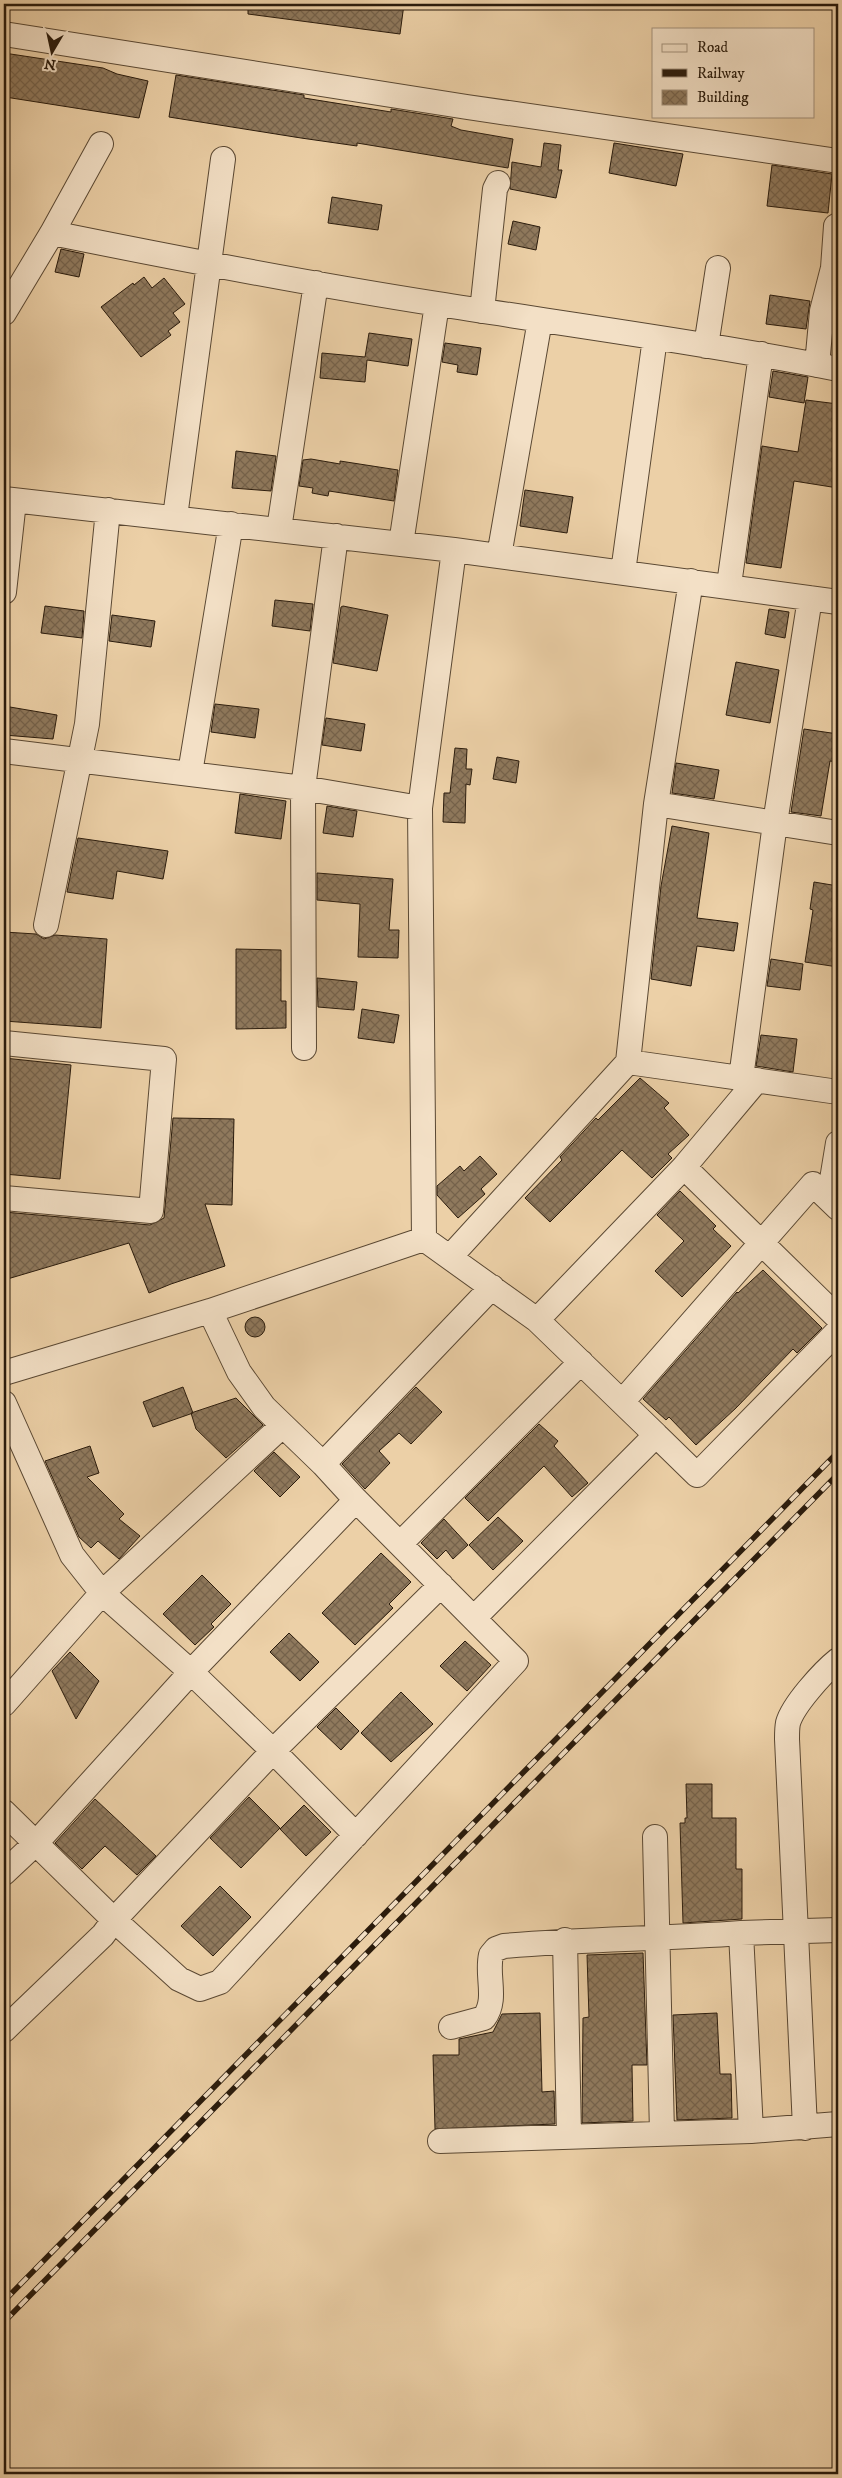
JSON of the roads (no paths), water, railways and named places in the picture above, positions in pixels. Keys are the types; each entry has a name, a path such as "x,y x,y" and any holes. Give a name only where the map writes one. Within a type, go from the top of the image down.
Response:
{"street":[{"path":"4,34 467,107 838,161"},
{"path":"4,313 102,144"},
{"path":"175,517 223,159"},
{"path":"482,311 495,189 498,183"},
{"path":"52,233 210,266 437,304 761,354 828,367 822,311 833,268 836,226"},
{"path":"706,346 718,268"},
{"path":"279,530 316,283"},
{"path":"401,544 437,304"},
{"path":"499,556 540,320"},
{"path":"623,572 655,338"},
{"path":"729,586 761,354"},
{"path":"4,592 9,500 175,517 454,550 838,602"},
{"path":"46,925 52,886 81,759 93,666 108,510"},
{"path":"190,773 231,524"},
{"path":"304,1048 303,788 336,536"},
{"path":"424,1239 420,808 454,550"},
{"path":"450,1257 628,1062 656,804 691,581"},
{"path":"537,1320 684,1167 749,1079 775,823 810,598"},
{"path":"4,751 81,759 303,788 420,808"},
{"path":"656,804 838,833"},
{"path":"4,1043 164,1059 151,1211 4,1198"},
{"path":"628,1062 838,1092"},
{"path":"833,1203 838,1143"},
{"path":"684,1167 838,1318"},
{"path":"622,1402 813,1184 833,1203"},
{"path":"424,1239 537,1320 697,1475 838,1331"},
{"path":"4,1373 210,1311 424,1239"},
{"path":"323,1464 492,1287"},
{"path":"4,1812 114,1920 179,1979 200,1989 220,1982 516,1662 323,1464 264,1407 239,1372 210,1311"},
{"path":"400,1544 581,1362"},
{"path":"4,1403 72,1555 102,1592 191,1672 356,1834"},
{"path":"4,1704 102,1592 282,1426"},
{"path":"474,1618 656,1435"},
{"path":"4,1873 36,1843 191,1672 356,1500"},
{"path":"4,2030 103,1934 273,1751 441,1585"},
{"path":"805,2128 787,1739 788,1723 795,1709 830,1666 838,1660"},
{"path":"655,1837 662,2132"},
{"path":"451,2027 484,2018 489,2012 491,2002 490,1961 496,1949 504,1946 565,1940 656,1939 741,1933 838,1930"},
{"path":"741,1933 751,2131"},
{"path":"565,1940 569,2136"},
{"path":"440,2141 662,2132 751,2131 838,2124"}],"railway":[{"path":"4,2301 838,1452"},
{"path":"4,2322 838,1474"}]}
